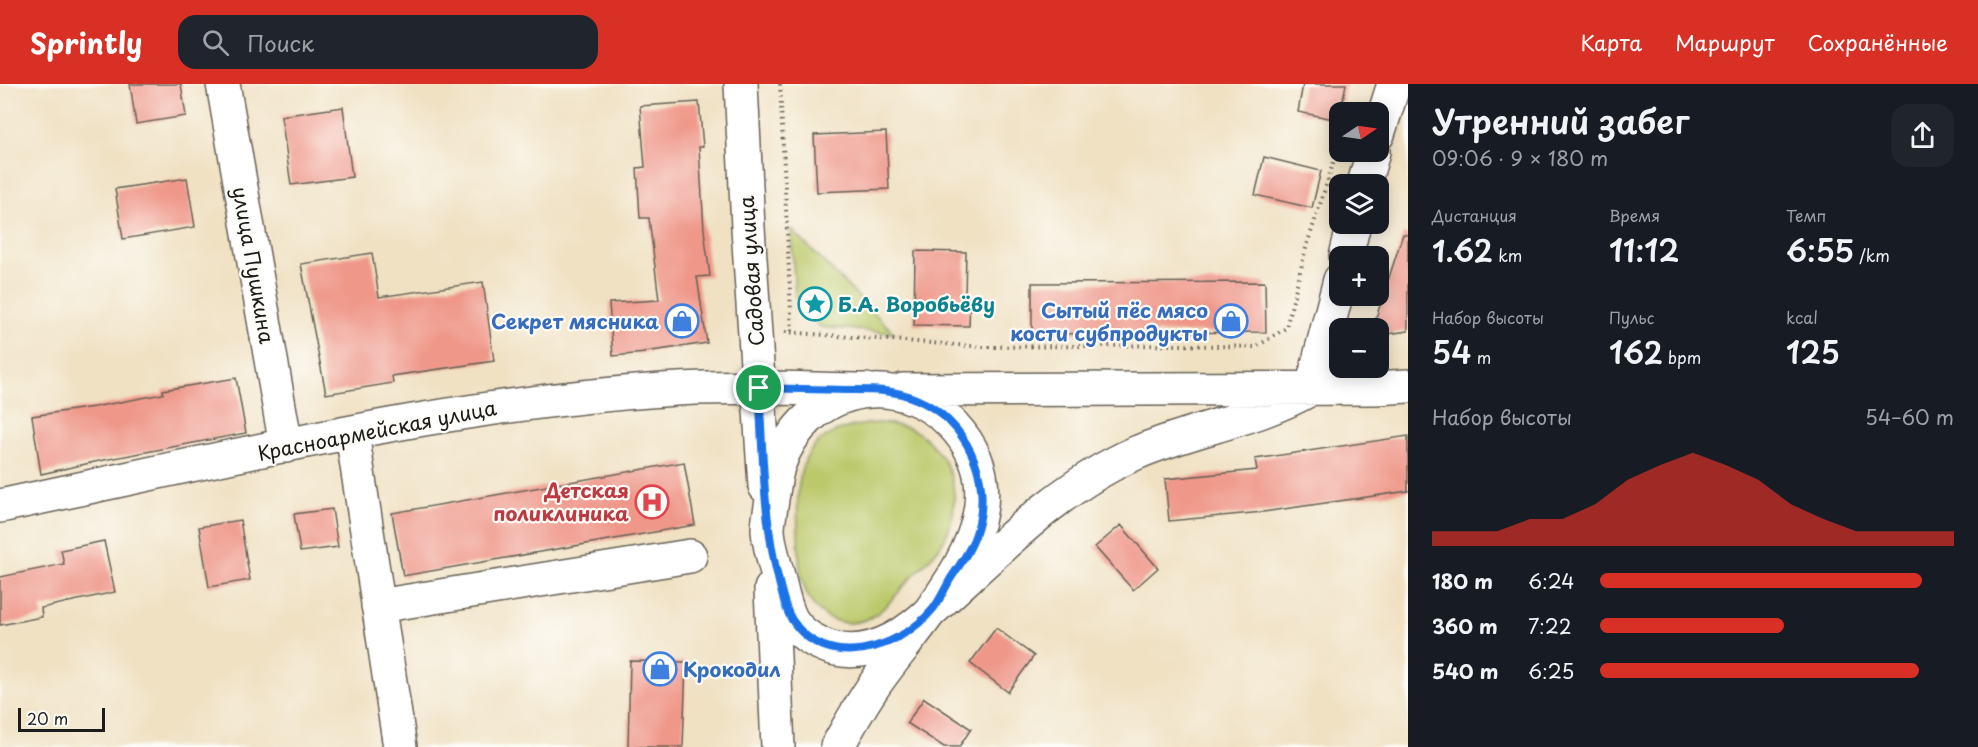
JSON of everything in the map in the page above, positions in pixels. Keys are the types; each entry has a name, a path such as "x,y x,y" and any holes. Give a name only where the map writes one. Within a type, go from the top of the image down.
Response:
{"main road":[{"name":"улица Пушкина","path":"223,84 286,446"},
{"name":"Садовая улица","path":"741,84 768,530"},
{"path":"1388,102 1394,84"},
{"path":"768,530 782,592 792,619 808,636 821,644 843,651 874,648 909,630 1046,508 1066,492 1109,466 1160,443 1289,401 1312,388 1333,306"},
{"path":"778,747 768,530 777,468 788,443 798,429 810,416 832,401 857,392 883,391 1408,386"},
{"name":"Красноармейская улица","path":"0,506 286,446 496,406 657,390 759,388 883,391"},
{"path":"837,747 873,685 933,609 968,550 977,531 982,499 980,478 969,448 951,422 925,403 883,391"},
{"path":"352,433 400,747"},
{"path":"378,606 690,556"}],"path":[{"path":"780,84 792,333"},
{"path":"755,330 984,347 1178,345 1256,347 1286,328 1306,248 1334,162"}],"green space":[{"path":"791,229 894,333 820,327 795,296"},
{"path":"879,423 898,425 919,433 938,452 945,462 953,485 951,522 947,534 934,554 880,611 864,620 843,622 833,620 816,609 810,600 800,568 798,507 802,468 809,453 819,441 834,432 854,426"}],"building":[{"path":"130,84 181,84 186,116 136,124"},
{"path":"1303,84 1346,84 1342,102 1329,102 1329,118 1298,112"},
{"path":"699,102 703,147 699,147 704,230 710,276 697,277 707,343 613,356 609,303 659,300 649,218 640,218 637,168 645,167 640,106"},
{"path":"343,107 352,177 291,185 281,116"},
{"path":"886,132 889,189 817,192 814,135"},
{"path":"1264,157 1321,171 1312,208 1255,195"},
{"path":"187,178 195,227 123,239 115,189"},
{"path":"1403,234 1408,235 1408,331 1389,334 1389,318 1376,318 1380,306 1389,306 1389,277"},
{"path":"915,251 966,252 965,296 970,297 969,326 914,325"},
{"path":"372,253 379,297 483,282 494,361 392,376 393,383 326,394 301,264"},
{"path":"1265,282 1266,332 1032,334 1032,283"},
{"path":"236,378 246,433 41,474 32,416 94,407 163,394 163,390"},
{"path":"1408,436 1408,491 1263,512 1169,521 1165,479 1257,470 1255,459"},
{"path":"684,462 695,525 403,576 392,513"},
{"path":"332,509 338,547 300,552 294,514"},
{"path":"240,520 250,580 209,587 199,527"},
{"path":"1121,525 1158,568 1133,590 1095,547"},
{"path":"104,541 115,592 41,608 42,617 0,625 0,577 64,564 61,550"},
{"path":"996,628 1034,656 1008,692 970,663"},
{"path":"630,661 686,662 683,747 628,747"},
{"path":"924,698 971,729 959,747 944,747 907,723"}],"place":[{"name":"Б.А. Воробьёву","path":"815,304"},
{"name":"Секрет мясника","path":"682,321"},
{"name":"Сытый пёс мясо кости субпродукты","path":"1231,321"},
{"name":"Детская поликлиника","path":"652,502"},
{"name":"Крокодил","path":"660,669"}],"route":[{"path":"759,388 883,390 906,395 925,403 943,415 958,430 978,468 982,499 980,520 968,550 933,609 909,630 874,648 843,651 814,641 796,626 782,592 768,530 759,388"}]}
